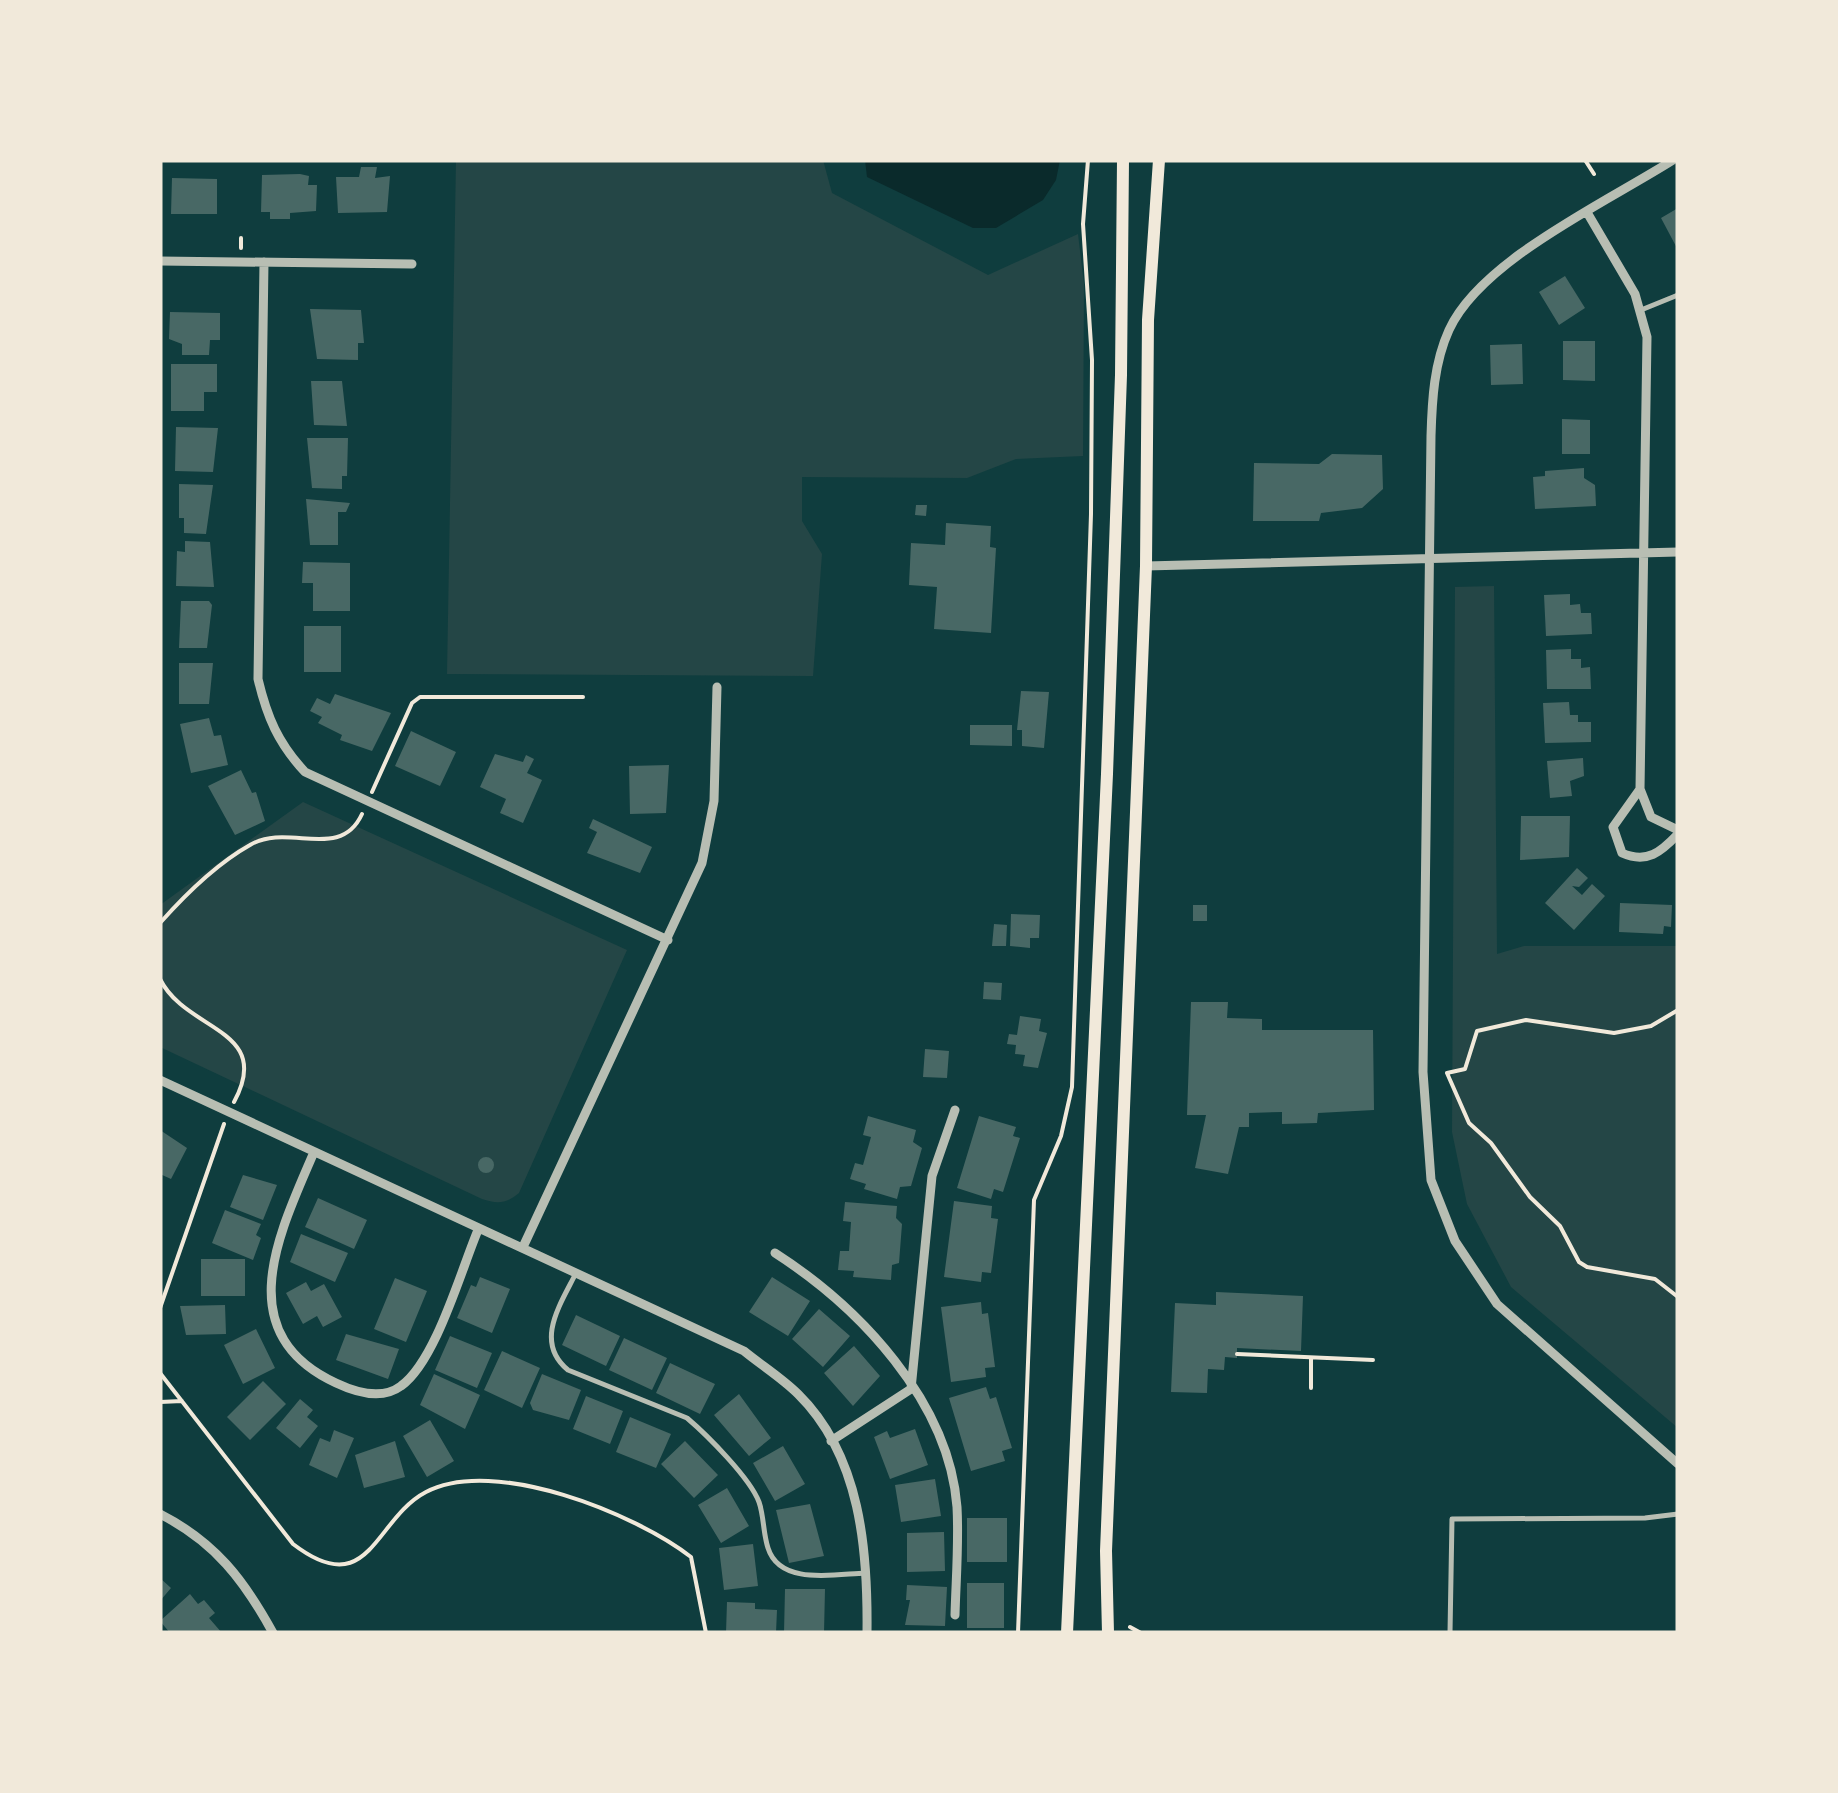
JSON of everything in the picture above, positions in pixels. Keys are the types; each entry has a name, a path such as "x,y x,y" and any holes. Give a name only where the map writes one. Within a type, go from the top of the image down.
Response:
{"main road":[{"path":"1067,1633 1108,774 1121,376 1123,160"},
{"path":"1108,1633 1106,1550 1146,566 1148,320 1159,160"}],"street":[{"path":"1672,160 1503,266 1464,304 1448,331 1433,394 1423,1072 1432,1180 1454,1241 1497,1304 1678,1464"},
{"path":"1588,214 1641,310 1646,338 1640,789 1652,817 1678,832 1650,857 1635,858 1622,853 1613,827 1640,789"},
{"path":"160,261 412,264"},
{"path":"264,262 258,678 266,715 281,746 305,772 668,940"},
{"path":"1146,566 1678,552"},
{"path":"523,1248 702,863 712,817 717,687"},
{"path":"160,1080 744,1350 800,1395 831,1441 854,1494 864,1534 867,1633"},
{"path":"911,1389 932,1176 955,1110"},
{"path":"314,1152 271,1259 269,1296 279,1330 298,1358 326,1379 366,1394 401,1386 426,1353 478,1230"},
{"path":"775,1253 852,1309 888,1351 937,1434 950,1469 956,1506 955,1614"},
{"path":"831,1441 911,1389"},
{"path":"160,1514 218,1550 248,1588 273,1633"}],"lane":[{"path":"1641,310 1678,296"},
{"path":"576,1273 551,1329 550,1346 556,1360 568,1370 687,1418 701,1430 755,1494 767,1547 773,1561 786,1570 866,1573"},
{"path":"1450,1633 1452,1520 1644,1518 1678,1514"}],"path":[{"path":"1018,1633 1034,1200 1061,1136 1072,1087 1091,514 1092,360 1083,224 1088,160"},
{"path":"1585,160 1594,174"},
{"path":"241,238 241,248"},
{"path":"160,979 180,1005 233,1041 245,1055 246,1073 228,1113 160,1308"},
{"path":"1678,1010 1650,1026 1614,1033 1526,1020 1477,1031 1465,1069 1448,1073 1468,1123 1491,1142 1530,1196 1560,1226 1579,1262 1587,1267 1655,1279 1678,1297"},
{"path":"1237,1354 1373,1360"},
{"path":"1310,1388 1311,1358"},
{"path":"160,1373 293,1544 309,1556 335,1566 367,1554 410,1504 443,1486 502,1484 561,1495 622,1515 691,1557 706,1633"},
{"path":"160,1402 182,1401"},
{"path":"1130,1627 1140,1633"}],"shaded area":[{"path":"456,160 823,160 832,193 988,275 1078,234 1084,284 1083,456 1016,459 967,478 802,477 802,521 822,554 813,676 447,674"},
{"path":"865,160 1060,160 1056,180 1043,200 996,228 973,228 867,177"},
{"path":"1494,586 1497,954 1524,946 1678,946 1678,1428 1511,1287 1467,1204 1452,1132 1455,587"},
{"path":"303,802 627,950 519,1193 510,1199 482,1199 160,1047 160,905"}],"building":[{"path":"361,167 377,167 375,178 390,176 387,212 338,213 336,177 359,177"},
{"path":"262,175 309,176 308,185 317,185 316,211 290,213 290,219 270,219 270,212 261,212"},
{"path":"172,178 217,179 217,214 171,214"},
{"path":"1678,208 1678,250 1661,218"},
{"path":"1565,276 1585,308 1559,325 1539,292"},
{"path":"310,309 361,310 364,343 358,343 358,360 317,359"},
{"path":"170,312 220,313 220,340 210,340 209,355 182,355 182,344 169,339"},
{"path":"1563,341 1595,341 1595,381 1563,380"},
{"path":"1522,344 1523,384 1491,385 1490,345"},
{"path":"171,364 217,364 217,392 204,392 204,411 171,411"},
{"path":"311,381 342,381 347,426 314,425"},
{"path":"1562,419 1590,420 1590,454 1562,454"},
{"path":"176,427 218,428 213,472 175,471"},
{"path":"307,438 348,438 347,476 342,476 342,489 312,488"},
{"path":"1332,454 1382,455 1383,489 1362,508 1321,513 1319,521 1253,521 1254,463 1319,464"},
{"path":"1584,468 1584,478 1595,485 1596,506 1535,509 1533,477 1545,476 1545,471"},
{"path":"179,484 213,485 206,534 184,533 184,518 179,518"},
{"path":"306,499 350,503 346,512 338,512 338,545 310,545"},
{"path":"916,505 927,505 926,516 915,515"},
{"path":"946,523 991,526 990,547 996,548 991,633 934,629 937,587 909,585 911,543 945,545"},
{"path":"185,541 210,542 214,587 176,586 177,551 185,552"},
{"path":"303,562 350,563 350,611 313,611 313,583 302,583"},
{"path":"1570,594 1570,605 1580,604 1581,613 1591,613 1592,634 1546,636 1544,595"},
{"path":"181,601 209,601 212,605 207,648 179,648"},
{"path":"304,626 341,626 341,672 304,672"},
{"path":"1571,649 1571,659 1581,659 1581,668 1590,667 1591,689 1547,689 1546,650"},
{"path":"179,663 213,663 209,704 179,704"},
{"path":"1021,691 1049,692 1044,748 1022,746 1022,730 1017,730"},
{"path":"335,694 391,713 372,751 340,740 342,735 318,723 322,717 310,711 317,698 330,704"},
{"path":"1569,702 1570,715 1578,715 1578,722 1591,722 1591,742 1545,743 1543,703"},
{"path":"209,718 214,736 221,735 228,765 191,773 180,724"},
{"path":"970,725 1012,725 1012,746 970,745"},
{"path":"411,731 456,752 440,786 395,766"},
{"path":"495,754 523,762 526,755 534,759 527,773 542,780 523,823 500,813 506,799 480,787"},
{"path":"1583,758 1584,776 1570,781 1572,796 1550,798 1547,761"},
{"path":"669,765 666,813 630,814 629,766"},
{"path":"241,770 252,793 256,792 265,821 235,835 208,786"},
{"path":"1521,816 1570,816 1569,857 1520,860"},
{"path":"593,819 652,847 640,873 587,853 597,832 589,828"},
{"path":"1577,868 1588,878 1579,887 1572,886 1582,895 1592,884 1605,896 1574,930 1545,903"},
{"path":"1620,903 1672,905 1671,927 1664,926 1663,934 1619,932"},
{"path":"1193,905 1207,905 1207,921 1193,921"},
{"path":"1011,914 1040,915 1039,938 1030,938 1030,948 1010,946"},
{"path":"994,924 1007,925 1006,946 992,946"},
{"path":"984,982 1002,983 1001,1000 983,999"},
{"path":"1191,1002 1228,1002 1227,1018 1262,1019 1262,1030 1373,1030 1374,1110 1318,1113 1317,1123 1282,1124 1282,1112 1249,1113 1249,1127 1239,1127 1228,1174 1195,1168 1206,1115 1187,1115"},
{"path":"1020,1016 1041,1019 1039,1031 1047,1033 1038,1068 1023,1066 1025,1055 1015,1054 1016,1045 1007,1044 1009,1034 1017,1035"},
{"path":"925,1049 949,1051 947,1078 923,1077"},
{"path":"868,1116 916,1130 913,1142 922,1148 911,1186 900,1187 897,1199 864,1189 866,1184 850,1179 855,1163 863,1165 871,1137 863,1135"},
{"path":"979,1116 1016,1127 1013,1136 1020,1138 1003,1192 994,1189 991,1199 957,1188"},
{"path":"160,1130 187,1148 171,1179 160,1174"},
{"path":"486,1157 494,1165 486,1173 478,1165"},
{"path":"243,1175 277,1185 263,1220 230,1207"},
{"path":"318,1198 367,1220 354,1249 305,1227"},
{"path":"954,1201 992,1206 991,1218 998,1219 991,1273 982,1272 981,1282 944,1277"},
{"path":"845,1202 897,1206 896,1218 902,1224 899,1263 892,1265 891,1280 853,1277 854,1271 838,1270 840,1251 849,1251 851,1222 843,1221"},
{"path":"225,1210 261,1224 256,1235 261,1238 253,1260 212,1243"},
{"path":"301,1234 348,1253 335,1282 290,1262"},
{"path":"201,1259 245,1259 245,1296 201,1296"},
{"path":"480,1277 510,1289 492,1333 457,1318 471,1285 476,1287"},
{"path":"772,1277 810,1301 788,1336 749,1312"},
{"path":"395,1278 427,1291 406,1342 374,1329"},
{"path":"306,1282 311,1291 324,1284 342,1317 323,1327 317,1316 303,1324 286,1293"},
{"path":"1216,1292 1303,1296 1301,1351 1237,1348 1237,1358 1225,1357 1224,1370 1208,1369 1207,1393 1171,1392 1175,1303 1216,1305"},
{"path":"981,1302 982,1314 988,1313 995,1367 985,1368 986,1377 951,1382 941,1307"},
{"path":"225,1305 226,1334 186,1335 180,1306"},
{"path":"819,1309 850,1336 823,1367 792,1339"},
{"path":"576,1315 620,1336 606,1366 562,1345"},
{"path":"256,1329 275,1368 243,1384 224,1345"},
{"path":"346,1334 399,1349 388,1379 336,1360"},
{"path":"450,1336 492,1353 477,1388 435,1370"},
{"path":"624,1338 667,1358 652,1390 609,1370"},
{"path":"854,1346 880,1376 853,1406 824,1373"},
{"path":"502,1351 540,1368 522,1408 484,1390"},
{"path":"670,1363 715,1384 700,1414 656,1393"},
{"path":"434,1374 480,1395 465,1429 420,1405"},
{"path":"542,1374 581,1390 569,1420 533,1410 530,1403"},
{"path":"263,1381 286,1404 250,1440 227,1417"},
{"path":"986,1387 990,1399 996,1397 1012,1448 1002,1451 1005,1461 971,1471 949,1398"},
{"path":"739,1394 771,1438 749,1456 714,1415"},
{"path":"586,1396 623,1411 610,1444 573,1429"},
{"path":"300,1399 313,1410 307,1417 318,1426 300,1448 276,1428"},
{"path":"630,1417 671,1434 656,1468 616,1452"},
{"path":"430,1420 454,1461 427,1477 403,1436"},
{"path":"915,1429 928,1465 890,1479 874,1437 887,1431 890,1438"},
{"path":"334,1430 354,1438 337,1478 309,1465 320,1438 330,1442"},
{"path":"395,1441 405,1477 364,1488 355,1455"},
{"path":"685,1441 718,1475 694,1498 661,1464"},
{"path":"783,1446 805,1484 775,1501 753,1463"},
{"path":"935,1479 941,1516 901,1522 895,1485"},
{"path":"727,1488 749,1526 721,1543 698,1505"},
{"path":"810,1504 824,1556 789,1563 776,1510"},
{"path":"967,1518 1007,1518 1007,1562 967,1562"},
{"path":"944,1532 945,1571 907,1572 907,1533"},
{"path":"753,1544 758,1586 724,1590 719,1548"},
{"path":"160,1578 171,1588 160,1601"},
{"path":"967,1583 1004,1583 1004,1628 967,1628"},
{"path":"907,1585 947,1587 945,1626 905,1625 910,1600 906,1600"},
{"path":"785,1589 825,1589 824,1633 784,1633"},
{"path":"190,1594 198,1604 204,1600 215,1613 209,1618 222,1633 170,1633 160,1621"},
{"path":"727,1602 755,1603 755,1609 777,1610 776,1633 726,1633"}]}
